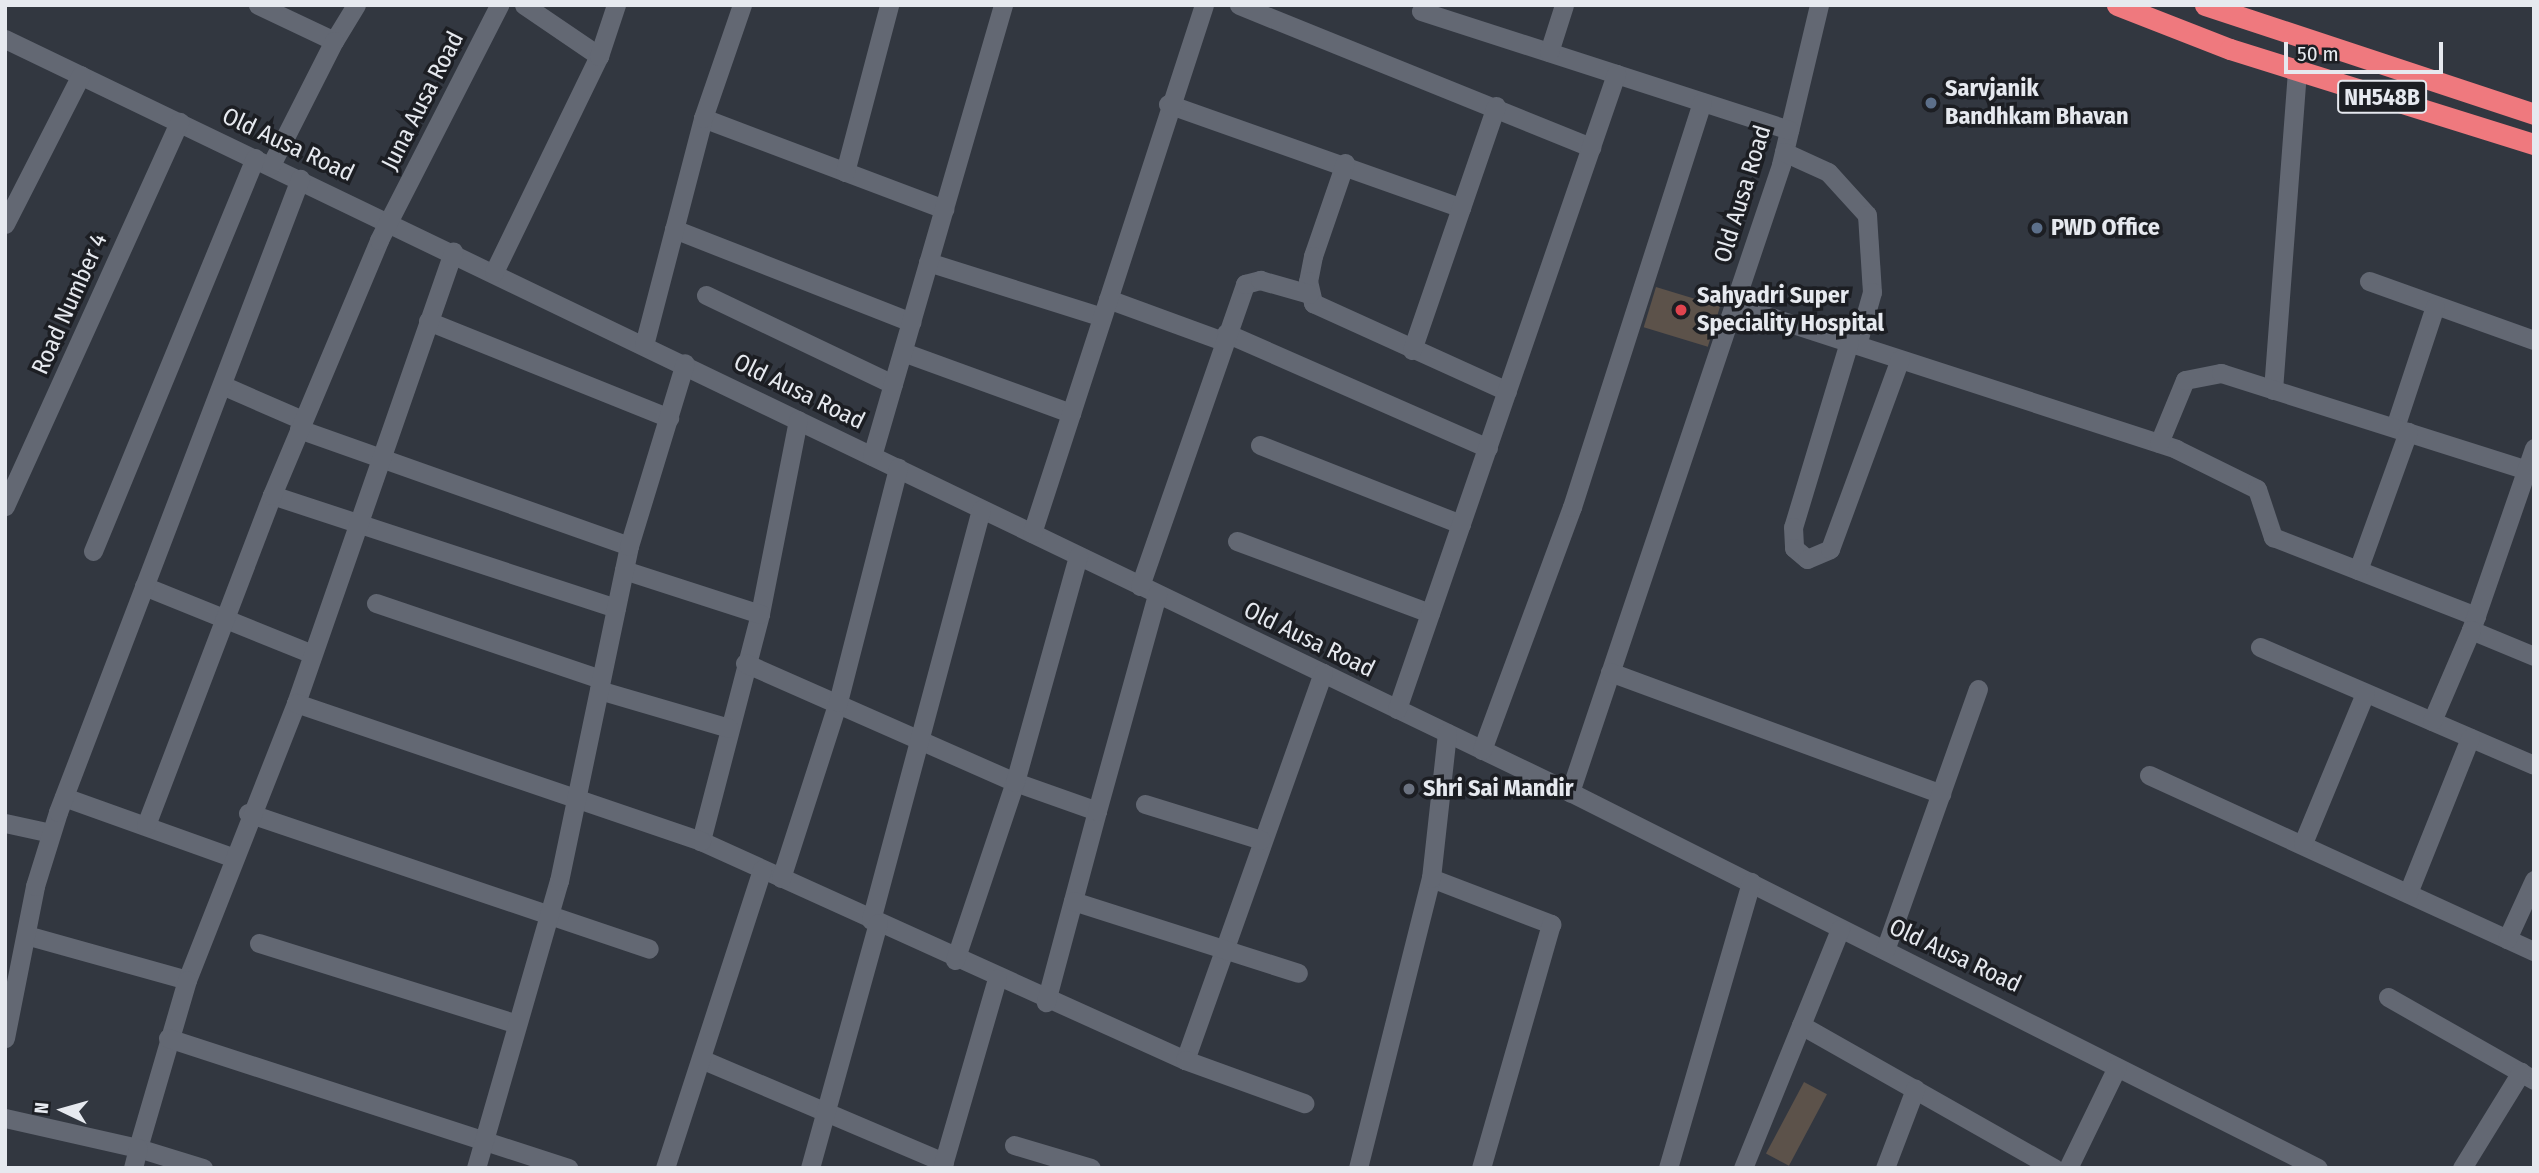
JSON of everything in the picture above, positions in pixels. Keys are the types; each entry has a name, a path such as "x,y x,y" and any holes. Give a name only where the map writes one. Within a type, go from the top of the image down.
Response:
{"highway":[{"name":"NH548B","path":"2117,5 2297,70 2534,145"},
{"path":"2205,5 2534,114"}],"street":[{"path":"258,5 334,41"},
{"path":"93,551 263,162 356,5"},
{"name":"Juna Ausa Road","path":"146,825 272,495 389,219 499,5"},
{"path":"524,5 599,56"},
{"path":"494,272 599,56 616,5"},
{"path":"644,345 703,118 741,5"},
{"path":"845,172 889,5"},
{"path":"872,456 1003,5"},
{"path":"1031,533 1168,104 1204,5"},
{"path":"1239,5 1496,106 1591,148"},
{"path":"1549,52 1564,5"},
{"name":"Old Ausa Road","path":"1570,792 1784,152 1819,5"},
{"path":"1422,11 1789,130"},
{"name":"Old Ausa Road","path":"5,38 300,180 389,219 981,509 1570,792 2318,1168"},
{"path":"2273,390 2297,70"},
{"path":"5,224 81,75"},
{"path":"1397,709 1616,75"},
{"path":"1482,750 1572,507 1702,102"},
{"path":"1168,104 1345,163 1461,208"},
{"path":"1412,349 1496,106"},
{"path":"703,118 944,209"},
{"name":"Road Number 4","path":"5,506 179,122"},
{"path":"1784,152 1828,172 1867,215 1872,292 1795,514 1794,548 1807,559 1830,549 1899,359"},
{"path":"1309,294 1313,256 1345,163"},
{"path":"5,1038 10,994 51,833 300,180"},
{"path":"674,229 911,322"},
{"path":"133,1168 168,1038 187,980 248,813 296,703 356,522 453,251"},
{"path":"928,262 1225,337 1488,447"},
{"path":"1046,1002 1097,810 1149,590 1225,337 1251,281 1309,294 1324,311 1507,391"},
{"path":"2369,281 2534,340"},
{"path":"706,295 894,384"},
{"path":"1734,305 2159,443 2257,489 2273,537 2358,570 2473,623 2534,656"},
{"path":"2358,570 2435,306"},
{"path":"428,321 669,418"},
{"path":"903,352 1071,413"},
{"path":"476,1168 549,915 629,546 685,363"},
{"path":"2159,443 2185,380 2221,373 2530,471"},
{"path":"222,385 301,424 379,457 629,546"},
{"path":"701,841 745,663 760,614 798,420"},
{"path":"1259,445 1461,524"},
{"path":"2432,721 2473,623 2530,471 2534,448"},
{"path":"781,878 838,702 898,468"},
{"path":"272,495 616,608"},
{"path":"810,1168 918,740 981,509"},
{"path":"1237,541 1430,613"},
{"path":"955,960 1015,782 1078,556"},
{"path":"624,570 760,614"},
{"path":"145,586 312,654"},
{"path":"376,603 729,728"},
{"path":"2260,647 2534,765"},
{"path":"745,663 1015,782 1097,810"},
{"path":"1610,672 1941,794"},
{"path":"1185,1060 1221,948 1323,673"},
{"path":"1885,950 1978,689"},
{"path":"2303,844 2365,692"},
{"path":"296,703 701,841 1046,1002 1185,1060 1304,1103"},
{"path":"1358,1168 1431,878 1447,733"},
{"path":"2407,893 2470,738"},
{"path":"2149,775 2534,951"},
{"path":"64,797 232,856"},
{"path":"1145,804 1261,840"},
{"path":"248,813 649,949"},
{"path":"5,823 51,833"},
{"path":"666,1168 762,869"},
{"path":"1431,878 1551,924 1481,1168"},
{"path":"2507,939 2534,880"},
{"path":"1668,1168 1751,882"},
{"path":"1073,901 1298,973"},
{"path":"1743,1168 1840,929"},
{"path":"26,935 187,980"},
{"path":"259,943 517,1024"},
{"path":"701,1059 826,1111 943,1165 997,979"},
{"path":"2388,997 2527,1076 2462,1168"},
{"path":"1801,1025 2054,1168"},
{"path":"168,1038 484,1138 568,1168"},
{"path":"2068,1168 2117,1067"},
{"path":"1885,1168 1915,1089"},
{"path":"5,1118 138,1148 203,1168"},
{"path":"1014,1145 1082,1166"}],"building":[{"path":"1656,287 1720,307 1708,347 1644,327"},
{"path":"1804,1082 1827,1094 1789,1166 1766,1154"}],"place":[{"name":"Sarvjanik Bandhkam Bhavan","path":"1931,103"},
{"name":"PWD Office","path":"2037,228"},
{"name":"Sahyadri Super Speciality Hospital","path":"1681,310"},
{"name":"Shri Sai Mandir","path":"1409,789"}]}
